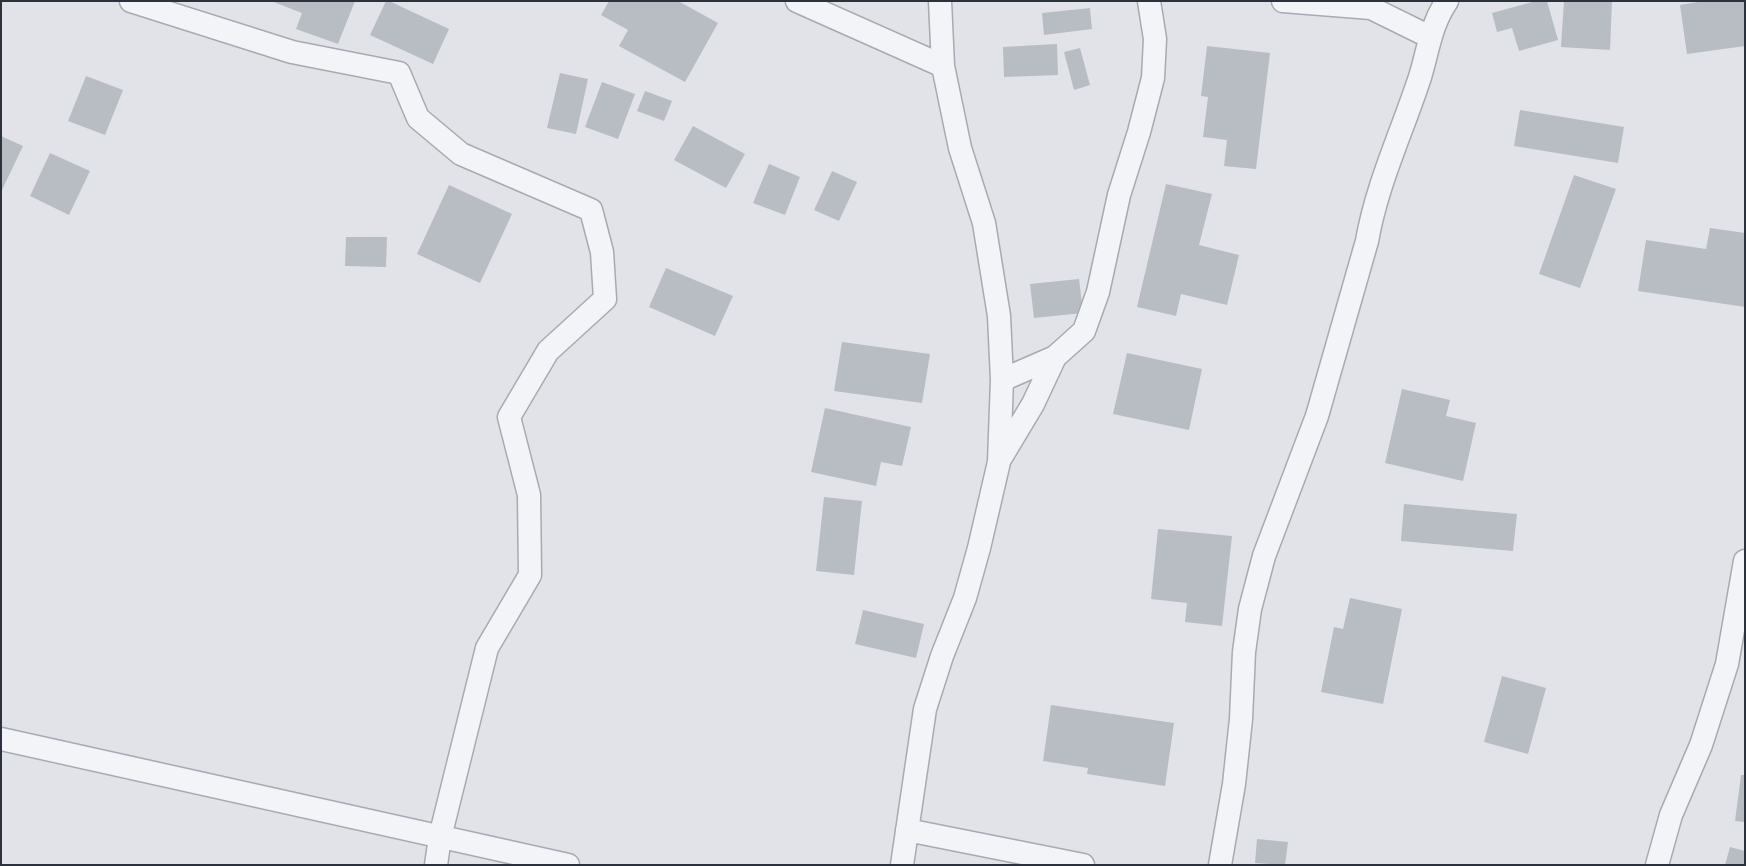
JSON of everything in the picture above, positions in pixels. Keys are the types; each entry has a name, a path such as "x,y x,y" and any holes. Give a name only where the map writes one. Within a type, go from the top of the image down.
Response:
{"street":[{"path":"131,1 292,52 399,74 418,118 461,154 591,210 602,252 605,299 548,351 509,417 529,495 530,575 487,648 440,837 436,865"},
{"path":"797,1 943,66"},
{"path":"902,865 925,708 942,656 965,598 999,462 1002,380 999,316 984,224 960,148 943,66 940,1"},
{"path":"1002,380 1055,357 1084,331 1098,292 1119,194 1139,132 1153,78 1154,39 1150,1"},
{"path":"1283,1 1371,8 1430,37"},
{"path":"1220,865 1234,784 1241,719 1244,652 1250,609 1264,556 1317,416 1368,241 1371,217 1386,169 1420,75 1430,37 1447,1"},
{"path":"999,462 1033,404 1055,357"},
{"path":"1657,865 1671,816 1701,745 1727,664 1745,561"},
{"path":"1,740 568,865"},
{"path":"907,830 1083,865"}],"building":[{"path":"271,1 355,1 338,44 296,29 302,13"},
{"path":"386,1 449,29 433,64 370,35"},
{"path":"609,1 678,1 718,23 685,82 619,46 628,30 601,15"},
{"path":"1536,1 1547,1 1558,40 1519,51 1512,28 1497,32 1492,13"},
{"path":"1564,1 1612,1 1610,50 1561,47"},
{"path":"1704,1 1745,1 1745,46 1687,54 1680,5"},
{"path":"1090,8 1092,29 1044,35 1042,13"},
{"path":"1057,44 1058,75 1004,77 1003,47"},
{"path":"1207,46 1270,53 1256,169 1224,166 1227,140 1203,137 1208,97 1201,96"},
{"path":"1080,48 1090,85 1074,90 1064,52"},
{"path":"560,73 588,79 576,134 547,128"},
{"path":"86,76 123,90 105,135 68,121"},
{"path":"602,82 635,94 618,139 585,127"},
{"path":"645,91 672,101 664,121 637,111"},
{"path":"1520,110 1624,127 1618,163 1514,146"},
{"path":"693,126 745,154 726,188 674,160"},
{"path":"1,136 23,146 1,192"},
{"path":"50,153 90,171 69,215 30,196"},
{"path":"769,164 800,177 785,215 753,203"},
{"path":"832,171 857,182 839,221 814,210"},
{"path":"1574,175 1616,189 1580,288 1539,274"},
{"path":"1166,184 1212,194 1199,245 1239,255 1227,305 1181,294 1176,316 1137,307"},
{"path":"449,185 512,214 480,283 417,254"},
{"path":"1710,228 1745,233 1745,307 1638,291 1646,240 1706,249"},
{"path":"346,237 387,237 386,267 345,266"},
{"path":"666,268 733,296 715,336 649,307"},
{"path":"1079,279 1083,313 1034,318 1030,284"},
{"path":"842,342 930,354 922,403 834,391"},
{"path":"1127,353 1202,369 1189,430 1113,414"},
{"path":"1402,389 1450,400 1446,416 1476,423 1463,481 1385,463"},
{"path":"825,408 911,427 902,466 881,462 876,486 811,472"},
{"path":"824,497 862,501 854,575 816,571"},
{"path":"1404,504 1517,514 1513,551 1401,541"},
{"path":"1158,529 1232,536 1222,626 1185,622 1187,603 1151,599"},
{"path":"1350,598 1402,609 1383,704 1321,692 1334,627 1343,629"},
{"path":"863,610 924,624 916,658 855,644"},
{"path":"1502,676 1546,688 1528,754 1484,742"},
{"path":"1051,705 1174,723 1165,786 1087,774 1088,768 1043,761"},
{"path":"1741,775 1745,775 1745,822 1735,821"},
{"path":"1257,839 1288,842 1285,865 1255,863"},
{"path":"1730,847 1745,851 1745,865 1725,865"}]}
